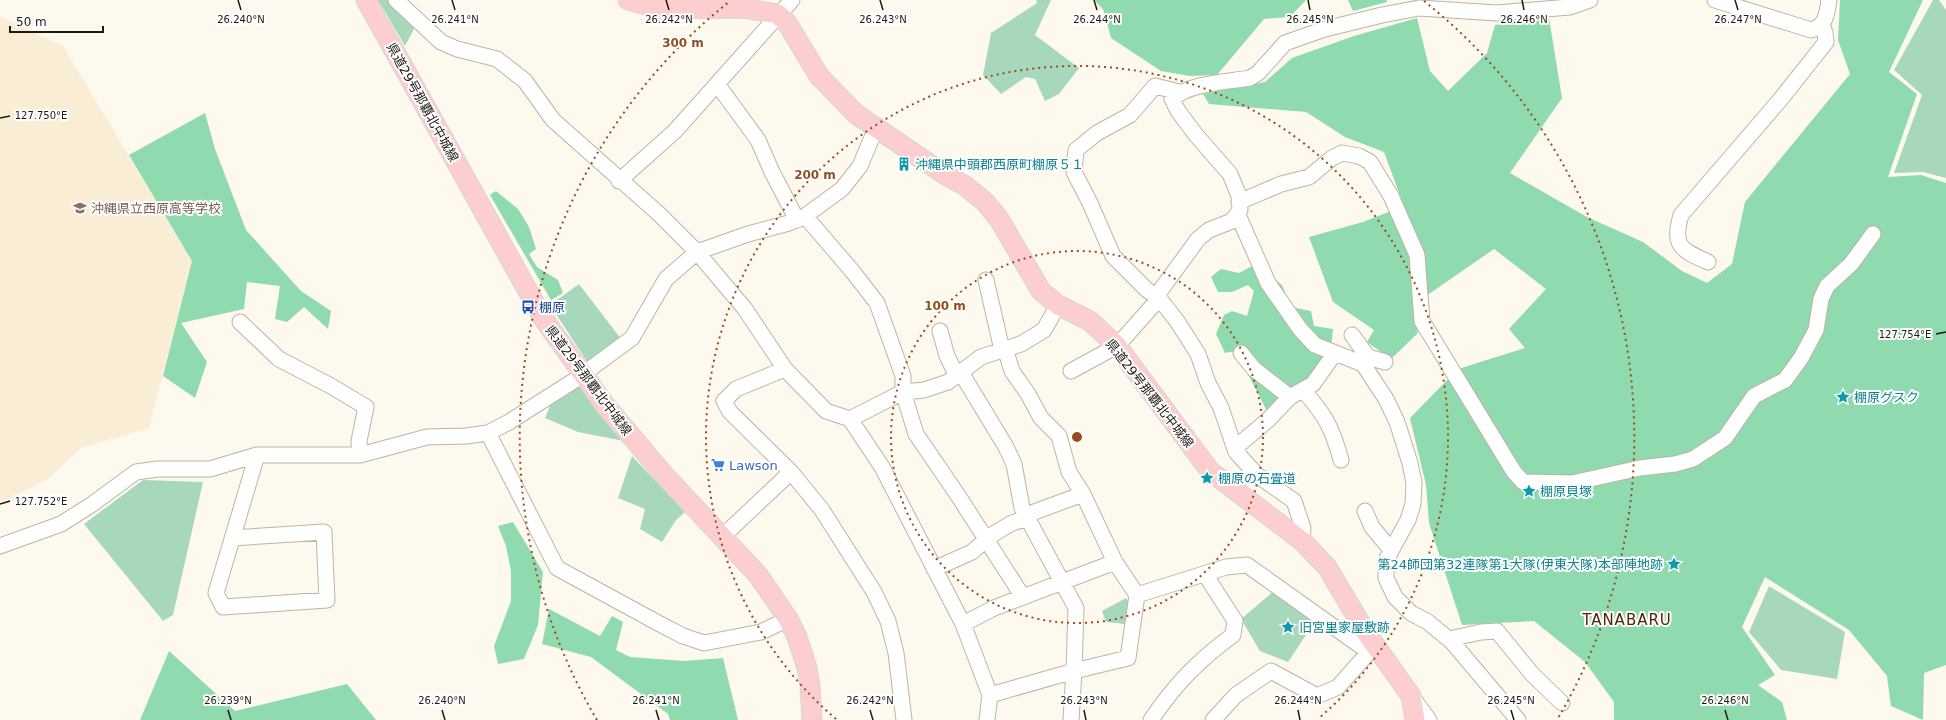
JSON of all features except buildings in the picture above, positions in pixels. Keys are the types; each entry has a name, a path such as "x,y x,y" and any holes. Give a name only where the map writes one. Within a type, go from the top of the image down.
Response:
{"main road":[{"name":"県道29号那覇北中城線","path":"366,0 543,318 582,375 665,476 758,575 788,618 797,637 806,668 810,685 812,720"},
{"path":"628,0 660,9 742,8 778,14"},
{"name":"県道29号那覇北中城線","path":"778,14 787,23 819,76 833,92 856,114 944,174 964,185 985,202 999,219 1041,291 1058,305 1090,321 1117,346 1210,471 1302,541 1327,567 1373,649 1411,696 1416,720"}],"street":[{"path":"396,0 441,42 457,49 496,59 525,81 553,120 659,214 697,252 745,309 785,369 826,411 850,419 882,467 962,624 990,695 987,720"},
{"path":"620,181 675,131 792,0"},
{"path":"1384,362 1365,361 1335,353 1315,345 1300,329 1268,283 1239,208 1239,196 1230,174 1196,135 1178,111 1172,99 1180,92 1196,87 1250,78 1258,73 1285,43 1325,29 1382,14 1419,8 1504,13 1570,7 1590,0"},
{"path":"1715,0 1744,7 1793,26 1811,30 1822,24 1826,19 1829,0"},
{"path":"1708,262 1690,254 1679,244 1676,232 1681,215 1780,100 1826,42 1822,24"},
{"path":"717,84 758,140 772,172 801,218 853,272 877,303 902,376 903,392 916,434 960,497 1023,597"},
{"path":"1180,92 1155,86 1130,115 1097,133 1076,150 1074,172 1090,203 1112,256 1147,290 1158,297 1177,321 1198,354 1208,383 1221,408 1236,452 1257,475 1294,501 1303,528 1302,541"},
{"path":"0,546 61,524 91,505 136,472 158,469 210,469 257,455 360,455 427,437 466,436 488,432 509,422 582,375 632,338 666,279 697,252 748,234 801,218 842,189 860,166 876,128"},
{"path":"1071,371 1117,346 1156,302 1198,239 1210,230 1232,221 1239,208 1257,192 1309,177 1332,158 1342,153 1359,156 1370,162 1391,196 1417,256 1422,321 1514,472 1523,482 1572,483 1640,468 1675,464 1693,459 1725,438 1754,396 1786,380 1801,358 1816,330 1821,299 1827,286 1851,264 1873,234"},
{"path":"986,280 1002,350 1007,355 1012,371 1028,394 1041,418 1059,436 1069,472 1083,494 1115,562 1137,595 1128,658 1074,671 990,695"},
{"path":"850,419 903,392 924,390 948,382 958,372 981,357 1022,344 1044,330 1058,305"},
{"path":"240,322 279,359 331,386 366,407 359,441 360,455"},
{"path":"940,331 947,356 1012,459 1022,508 1076,608 1071,720"},
{"path":"1352,335 1397,422 1410,463 1414,483 1414,504 1408,520 1386,560 1386,578 1395,597 1411,613 1428,622 1449,639 1518,720"},
{"path":"1241,353 1254,369 1296,394 1322,412 1334,435 1342,460"},
{"path":"1235,448 1296,394 1313,384 1335,353"},
{"path":"785,369 736,389 724,401 730,412 791,472 822,510 874,592 888,620 896,654 904,720"},
{"path":"488,432 557,568 664,627 683,636 704,643 761,632 788,618"},
{"path":"232,538 324,532 327,600 223,607 216,593 232,538 257,455"},
{"path":"723,536 791,472"},
{"path":"934,569 972,552 986,540 1012,523 1083,494"},
{"path":"1365,511 1372,527 1391,550"},
{"path":"962,624 994,608 1115,562"},
{"path":"1137,595 1226,567 1247,564 1373,649 1338,687 1317,696 1271,671 1236,695 1213,720"},
{"path":"1151,720 1169,692 1206,655 1233,635 1235,621 1205,574"},
{"path":"1449,639 1481,632 1497,631 1532,674 1562,703"},
{"path":"1411,696 1429,720"}],"shaded area":[{"name":"沖縄県立西原高等学校","path":"0,17 63,46 192,261 149,428 81,448 48,479 6,500 0,501"}],"green space":[{"path":"378,0 389,0 416,25 405,46"},
{"path":"1036,0 1051,0 1035,35 1079,68 1059,94 1045,101 1035,79 1026,77 1001,94 983,75 991,33 1037,3"},
{"path":"1094,0 1306,0 1290,17 1264,19 1217,75 1190,76 1161,71 1111,38 1103,9"},
{"path":"1348,0 1387,0 1387,2 1353,11"},
{"path":"1840,0 1923,0 1889,72 1917,94 1888,177 1921,175 1946,183 1946,665 1924,673 1923,720 1891,706 1887,676 1849,630 1765,577 1742,627 1775,675 1758,685 1782,702 1787,720 1614,720 1614,702 1585,662 1534,621 1462,625 1429,523 1426,485 1410,418 1458,369 1525,348 1509,329 1546,289 1494,249 1413,305 1418,333 1391,359 1367,342 1374,330 1333,302 1309,237 1363,222 1404,206 1384,152 1345,137 1306,112 1209,104 1203,94 1265,82 1292,58 1354,36 1417,18 1430,71 1448,91 1487,53 1495,25 1549,18 1562,98 1510,173 1587,217 1643,242 1682,271 1707,283 1732,264 1745,202 1850,74 1838,40"},
{"path":"1933,0 1939,0 1946,10 1946,178 1923,172 1894,173 1922,95 1894,70"},
{"path":"205,113 215,149 246,230 301,291 331,311 328,329 304,307 287,322 275,319 280,286 247,282 244,309 181,323 207,362 195,398 163,376 192,261 129,155"},
{"path":"496,191 518,209 529,227 536,249 529,254 537,267 558,280 563,293 551,300 490,195"},
{"path":"1256,264 1282,285 1291,307 1311,311 1314,326 1333,329 1330,356 1313,379 1269,415 1236,351 1225,353 1216,334 1224,315 1232,311 1247,316 1254,291 1248,285 1232,292 1218,292 1211,277 1221,269 1239,273"},
{"path":"579,284 621,339 588,363 550,305"},
{"path":"579,386 624,441 578,432 545,418 551,403"},
{"path":"632,456 685,512 676,520 662,542 640,529 645,509 618,498"},
{"path":"143,480 203,482 173,615 163,621 84,524"},
{"path":"513,522 543,572 538,625 524,659 498,664 494,646 511,601 511,571 506,546 498,526"},
{"path":"1769,586 1845,632 1837,679 1781,670 1749,632"},
{"path":"1274,591 1316,620 1288,662 1260,651 1241,619"},
{"path":"1126,598 1129,603 1125,624 1106,622 1102,611"},
{"path":"549,609 600,636 612,616 623,622 616,650 630,657 684,661 723,658 738,720 670,720 668,714 591,657 542,644"},
{"path":"169,651 235,711 347,684 376,720 140,720"}],"place":[{"name":"沖縄県中頭郡西原町棚原５１","path":"904,164"},
{"name":"沖縄県立西原高等学校","path":"80,208"},
{"name":"棚原","path":"528,307"},
{"name":"棚原グスク","path":"1843,397"},
{"name":"Lawson","path":"718,465"},
{"name":"棚原の石畳道","path":"1207,478"},
{"name":"棚原貝塚","path":"1529,491"},
{"name":"第24師団第32連隊第1大隊(伊東大隊)本部陣地跡","path":"1674,564"},
{"name":"旧宮里家屋敷跡","path":"1288,627"}],"district":[{"name":"TANABARU","path":"1627,620"}]}
